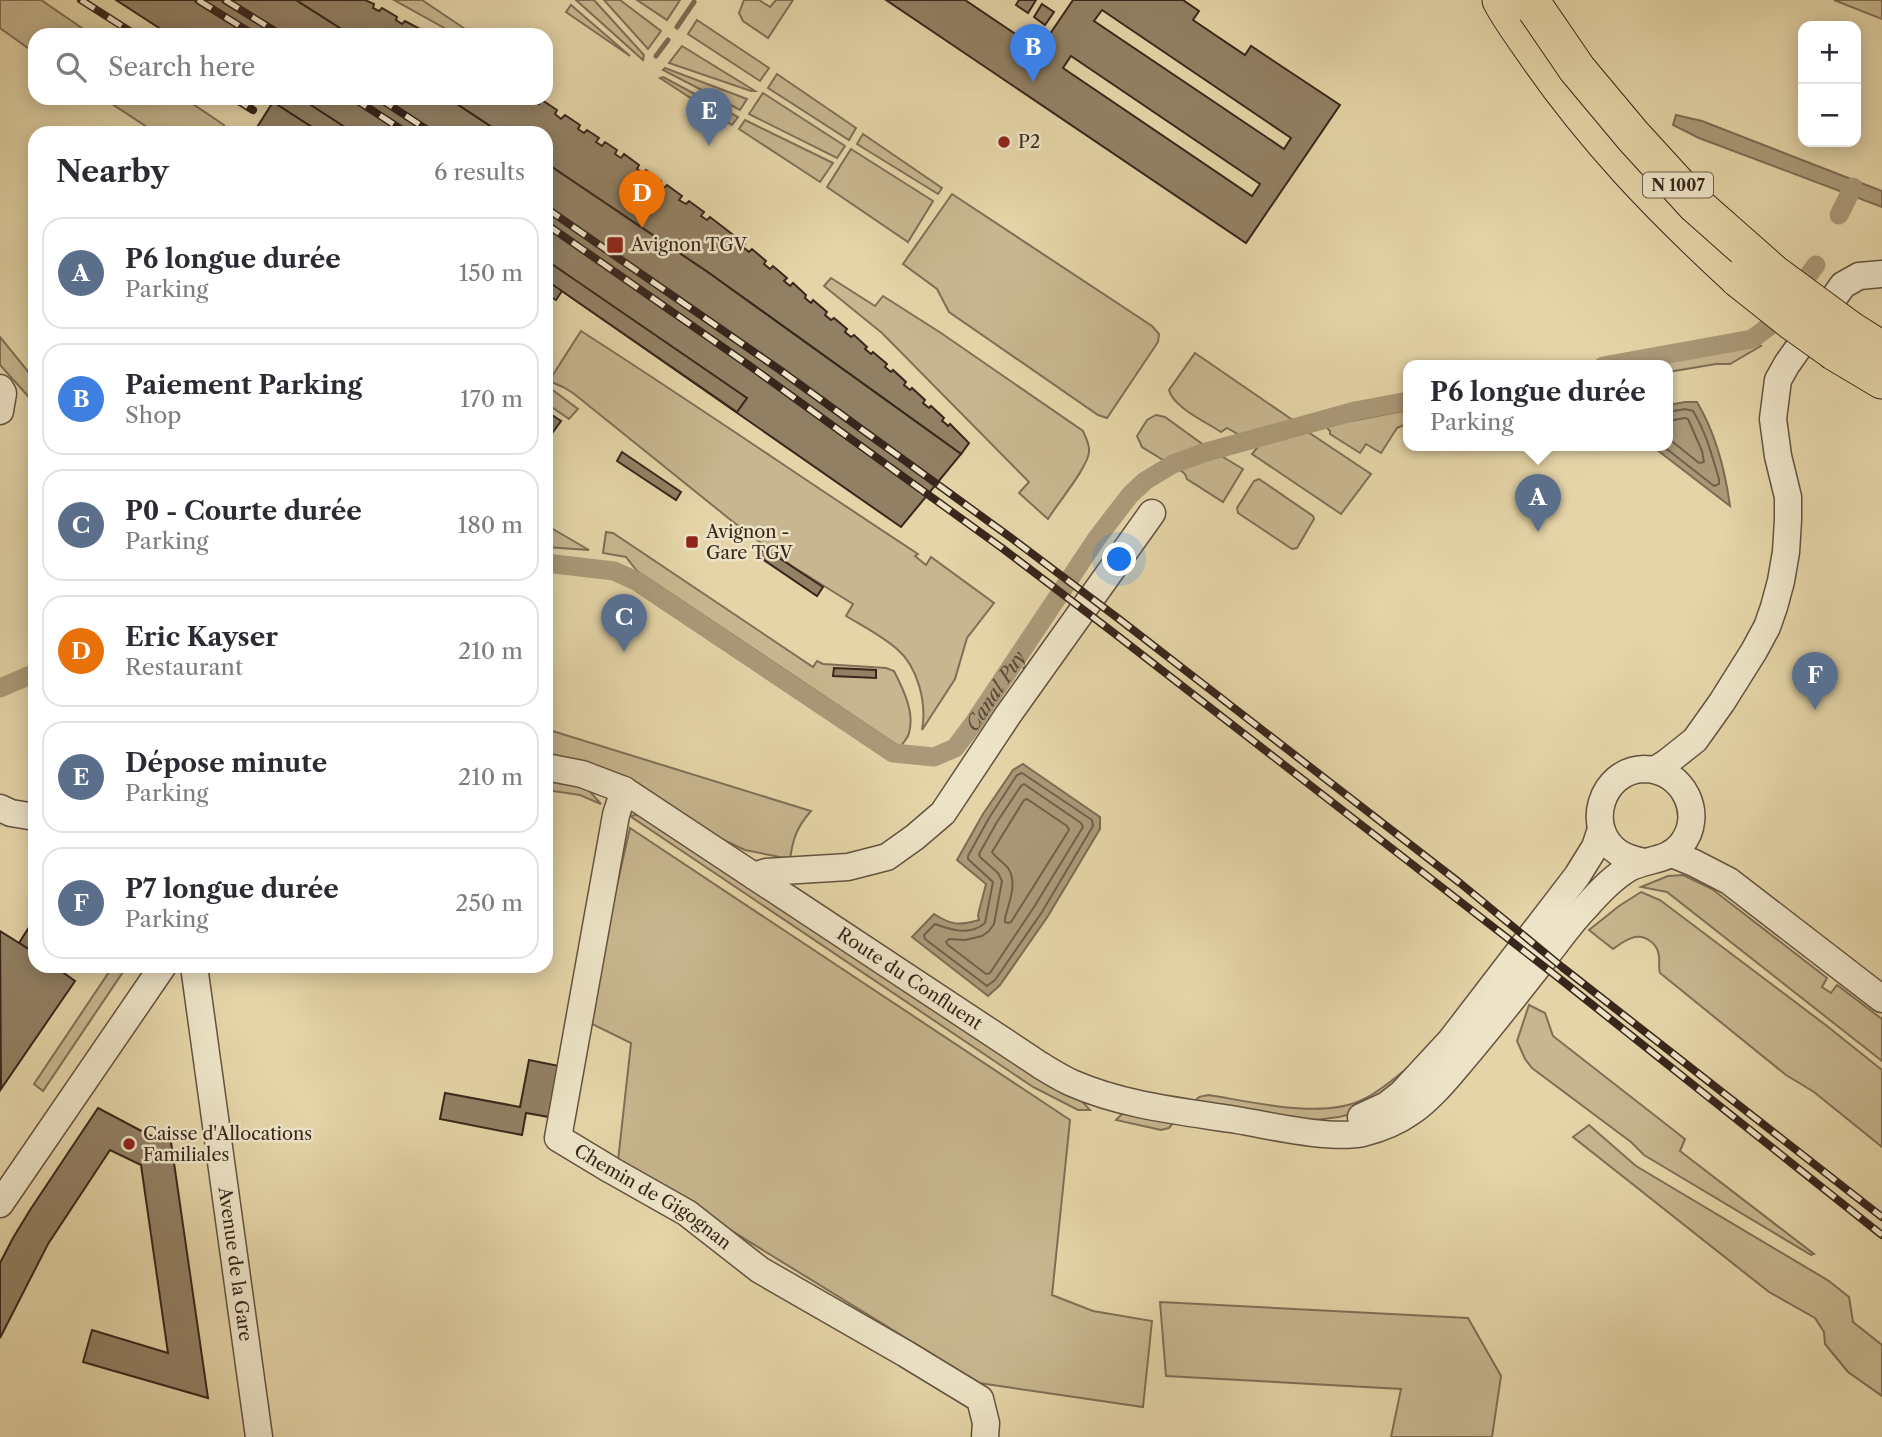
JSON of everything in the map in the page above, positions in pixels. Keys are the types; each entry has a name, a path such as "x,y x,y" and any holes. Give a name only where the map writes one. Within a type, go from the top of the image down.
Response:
{"highway":[{"name":"N 1007","path":"1501,0 1557,84 1619,161 1683,228 1738,279 1793,322 1843,341 1882,350"},
{"name":"N 1007","path":"1531,0 1577,69 1696,205 1774,274 1882,380"}],"street":[{"path":"1655,770 1695,740 1722,702 1767,627 1787,552 1787,497 1773,419 1778,380 1843,285 1859,276 1882,274"},
{"path":"0,388 3,393 0,411"},
{"path":"754,876 766,872 848,867 887,857 943,813 1008,715 1152,513"},
{"path":"1296,1129 1325,1134 1361,1133 1388,1125 1411,1112 1434,1092 1585,907 1627,869 1658,860 1672,854 1681,846 1687,836 1690,812 1687,776 1689,757 1695,740"},
{"name":"Route du Confluent","path":"553,768 582,774 624,790 1070,1083 1106,1096 1140,1104 1296,1129"},
{"path":"1644,862 1617,852 1607,842 1601,829 1599,810 1602,798 1618,778 1642,769 1655,770 1670,776 1681,786 1698,838 1729,881"},
{"name":"Chemin de Gigognan","path":"624,790 613,828 558,1138 687,1213 760,1270 980,1399 986,1423 985,1437"},
{"path":"0,808 11,813 28,815"},
{"path":"1296,1129 1349,1122 1371,1114 1401,1094 1451,1040 1577,876 1595,848 1601,829"},
{"path":"1672,854 1729,881 1882,999"},
{"path":"0,1203 159,973"},
{"path":"170,973 186,976 194,973"},
{"name":"Avenue de la Gare","path":"201,973 259,1437"},
{"name":"Avenue de la Gare","path":"201,973 277,1437"}],"shaded area":[{"path":"0,0 41,0 82,28 28,28 28,48 0,28"},
{"path":"394,0 422,0 464,28 444,28"},
{"path":"576,0 594,0 644,55 643,60"},
{"path":"604,0 620,0 661,31 648,49"},
{"path":"637,0 680,0 667,20"},
{"path":"744,0 759,0 770,7 776,0 793,0 768,38 743,21 739,13"},
{"path":"1834,0 1882,0 1882,19"},
{"path":"571,5 630,56 566,12"},
{"path":"697,20 769,68 760,81 688,34"},
{"path":"682,46 755,91 669,63"},
{"path":"665,68 747,99 740,110 663,70"},
{"path":"777,74 856,128 849,140 768,88"},
{"path":"663,77 738,117 732,125 660,78"},
{"path":"763,93 845,146 837,158 749,114"},
{"path":"114,105 194,105 224,125 224,126 145,126"},
{"path":"745,120 833,163 820,182 739,129"},
{"path":"863,134 942,188 938,194 857,144"},
{"path":"851,149 933,201 908,242 827,187"},
{"path":"952,194 1152,326 1159,334 1158,342 1107,418 1098,415 949,312 937,289 903,264"},
{"path":"831,278 875,306 883,296 1083,431 1089,447 1087,459 1048,519 1019,493 1029,482 882,333 824,286"},
{"path":"581,331 918,554 915,556 926,565 931,557 994,603 967,638 955,679 922,730 922,697 910,665 891,644 846,616 853,604 792,566 732,521 573,393 553,383 553,375"},
{"path":"0,337 28,371 28,396 0,365"},
{"path":"1757,343 1761,346 1730,364 1673,371 1671,360"},
{"path":"1195,353 1297,423 1243,437 1227,428 1221,432 1191,414 1177,402 1169,390"},
{"path":"553,390 578,409 569,419 553,408"},
{"path":"1403,411 1403,425 1397,428 1381,453 1366,444 1360,453 1330,434 1325,426"},
{"path":"1156,415 1165,417 1205,446 1163,460 1142,447 1137,436 1147,420"},
{"path":"1302,428 1371,474 1341,514 1252,454 1257,448 1246,442"},
{"path":"1218,454 1243,469 1223,502 1187,479 1176,467"},
{"path":"1259,479 1313,516 1314,519 1297,548 1292,549 1238,513 1237,508 1254,481"},
{"path":"553,529 589,550 553,547"},
{"path":"606,532 613,533 813,667 817,661 823,664 886,668 894,671 909,709 907,739 900,747 637,571 626,557 603,553"},
{"path":"553,731 811,811 796,833 790,859 745,850 553,760"},
{"path":"553,780 585,786 601,804 580,795 553,791"},
{"path":"630,816 645,816 1078,1097 1090,1110 1078,1110 1033,1087"},
{"path":"630,828 1070,1120 1052,1295 1093,1311 1152,1321 1143,1407 979,1383 618,1161 631,1043 586,1021"},
{"path":"1683,875 1712,889 1827,978 1822,987 1831,993 1837,985 1882,1019 1882,1061 1667,892 1641,887 1668,876"},
{"path":"1641,892 1660,900 1882,1070 1882,1147 1814,1092 1786,1075 1660,973 1659,953 1652,942 1635,937 1613,949 1589,930"},
{"path":"108,973 122,973 43,1091 34,1084"},
{"path":"1529,1005 1545,1013 1553,1036 1685,1139 1680,1151 1814,1254 1811,1255 1644,1155 1631,1142 1532,1068 1517,1041"},
{"path":"1454,1030 1363,1111 1315,1120 1194,1104 1196,1099 1209,1095 1288,1108 1348,1105 1383,1087"},
{"path":"1130,1112 1174,1122 1169,1128 1161,1130 1116,1120 1122,1114"},
{"path":"1589,1125 1636,1166 1829,1281 1849,1297 1853,1322 1882,1345 1882,1396 1848,1372 1825,1344 1824,1332 1815,1318 1769,1292 1573,1137"},
{"path":"1160,1302 1468,1318 1501,1376 1492,1437 1391,1437 1401,1389 1166,1376"}],"water":[{"path":"1676,115 1702,121 1882,191 1882,207 1699,138 1673,125"},
{"path":"1697,402 1714,439 1730,506 1658,451 1673,451 1673,404"},
{"path":"1023,764 1100,817 1100,829 1048,916 1000,985 988,996 912,937 934,914 955,923 979,920 986,884 957,860 983,814 1013,770"}],"building":[{"path":"116,0 296,0 340,28 159,28"},
{"path":"296,0 365,0 374,4 373,8 379,11 382,8 397,17 396,20 402,24 405,21 418,28 340,28"},
{"path":"886,0 965,0 1039,50 1073,0 1183,0 1199,11 1193,20 1245,55 1251,46 1340,105 1246,243","holes":["1102,10 1291,138 1284,149 1094,21","1071,56 1260,184 1252,196 1063,68"]},
{"path":"1019,0 1036,0 1028,13 1016,5"},
{"path":"1042,4 1054,12 1045,25 1034,17"},
{"path":"271,105 278,105 310,126 258,126"},
{"path":"277,105 459,105 490,126 310,126"},
{"path":"278,105 311,105 343,126 310,126"},
{"path":"459,105 550,105 557,110 555,114 561,119 565,115 580,125 578,129 584,133 587,130 599,138 596,142 602,146 605,142 617,150 615,154 621,158 624,154 639,165 637,169 643,173 646,170 661,181 661,187 667,185 682,196 679,200 686,204 689,201 704,212 701,216 707,220 710,217 745,244 743,247 749,252 752,249 766,261 764,264 770,269 773,266 787,278 784,281 790,286 793,283 806,295 805,298 811,303 813,300 827,312 825,315 831,320 834,318 847,329 845,332 851,337 854,335 867,347 865,349 887,364 885,367 891,372 893,370 906,382 904,385 910,390 912,388 925,400 923,403 929,408 931,406 944,418 942,421 948,426 950,424 969,443 961,454 709,273 553,168 553,126 490,126"},
{"path":"553,168 709,273 961,454 901,527 562,291 556,300 553,298"},
{"path":"553,265 747,398 737,412 553,285"},
{"path":"553,416 561,421 553,432"},
{"path":"622,452 681,492 676,500 617,461"},
{"path":"764,548 823,587 817,596 758,556"},
{"path":"834,668 876,670 876,678 833,676"},
{"path":"28,929 28,949 19,943"},
{"path":"0,931 28,949 28,973 64,973 75,981 1,1089"},
{"path":"529,1060 559,1066 549,1117 526,1113 522,1135 440,1119 445,1093 520,1107"},
{"path":"98,1108 149,1135 171,1142 208,1398 83,1362 92,1330 168,1353 141,1165 110,1150 48,1244 0,1338 0,1263 30,1210"}],"waterway":[{"path":"677,27 694,2"},
{"path":"656,56 668,40"},
{"name":"Canal Puy","path":"1839,215 1853,187"},
{"name":"Canal Puy","path":"1636,360 1752,339 1771,325 1816,265"},
{"name":"Canal Puy","path":"553,564 614,571 636,581 893,753 934,757 955,748 1097,538 1130,495 1145,481 1173,464 1203,453 1355,411 1403,402"},
{"name":"Canal Puy","path":"0,688 28,676"}],"railway":[{"path":"81,0 125,28"},
{"path":"198,0 243,28"},
{"path":"225,0 270,28"},
{"path":"245,105 253,110"},
{"path":"364,105 396,126"},
{"path":"390,105 421,126"},
{"path":"553,213 780,370 1119,619 1460,883 1562,967 1882,1217"},
{"path":"553,229 750,366 1002,548 1555,975 1882,1235"}],"place":[{"name":"Paiement Parking","path":"1033,82"},
{"name":"P2","path":"1004,142"},
{"name":"Dépose minute","path":"709,146"},
{"name":"Eric Kayser","path":"642,228"},
{"name":"Avignon TGV","path":"615,245"},
{"name":"P6 longue durée","path":"1538,532"},
{"name":"Avignon - Gare TGV","path":"692,542"},
{"name":"P0 - Courte durée","path":"624,652"},
{"name":"P7 longue durée","path":"1815,710"},
{"name":"Caisse d'Allocations Familiales","path":"129,1144"}]}
